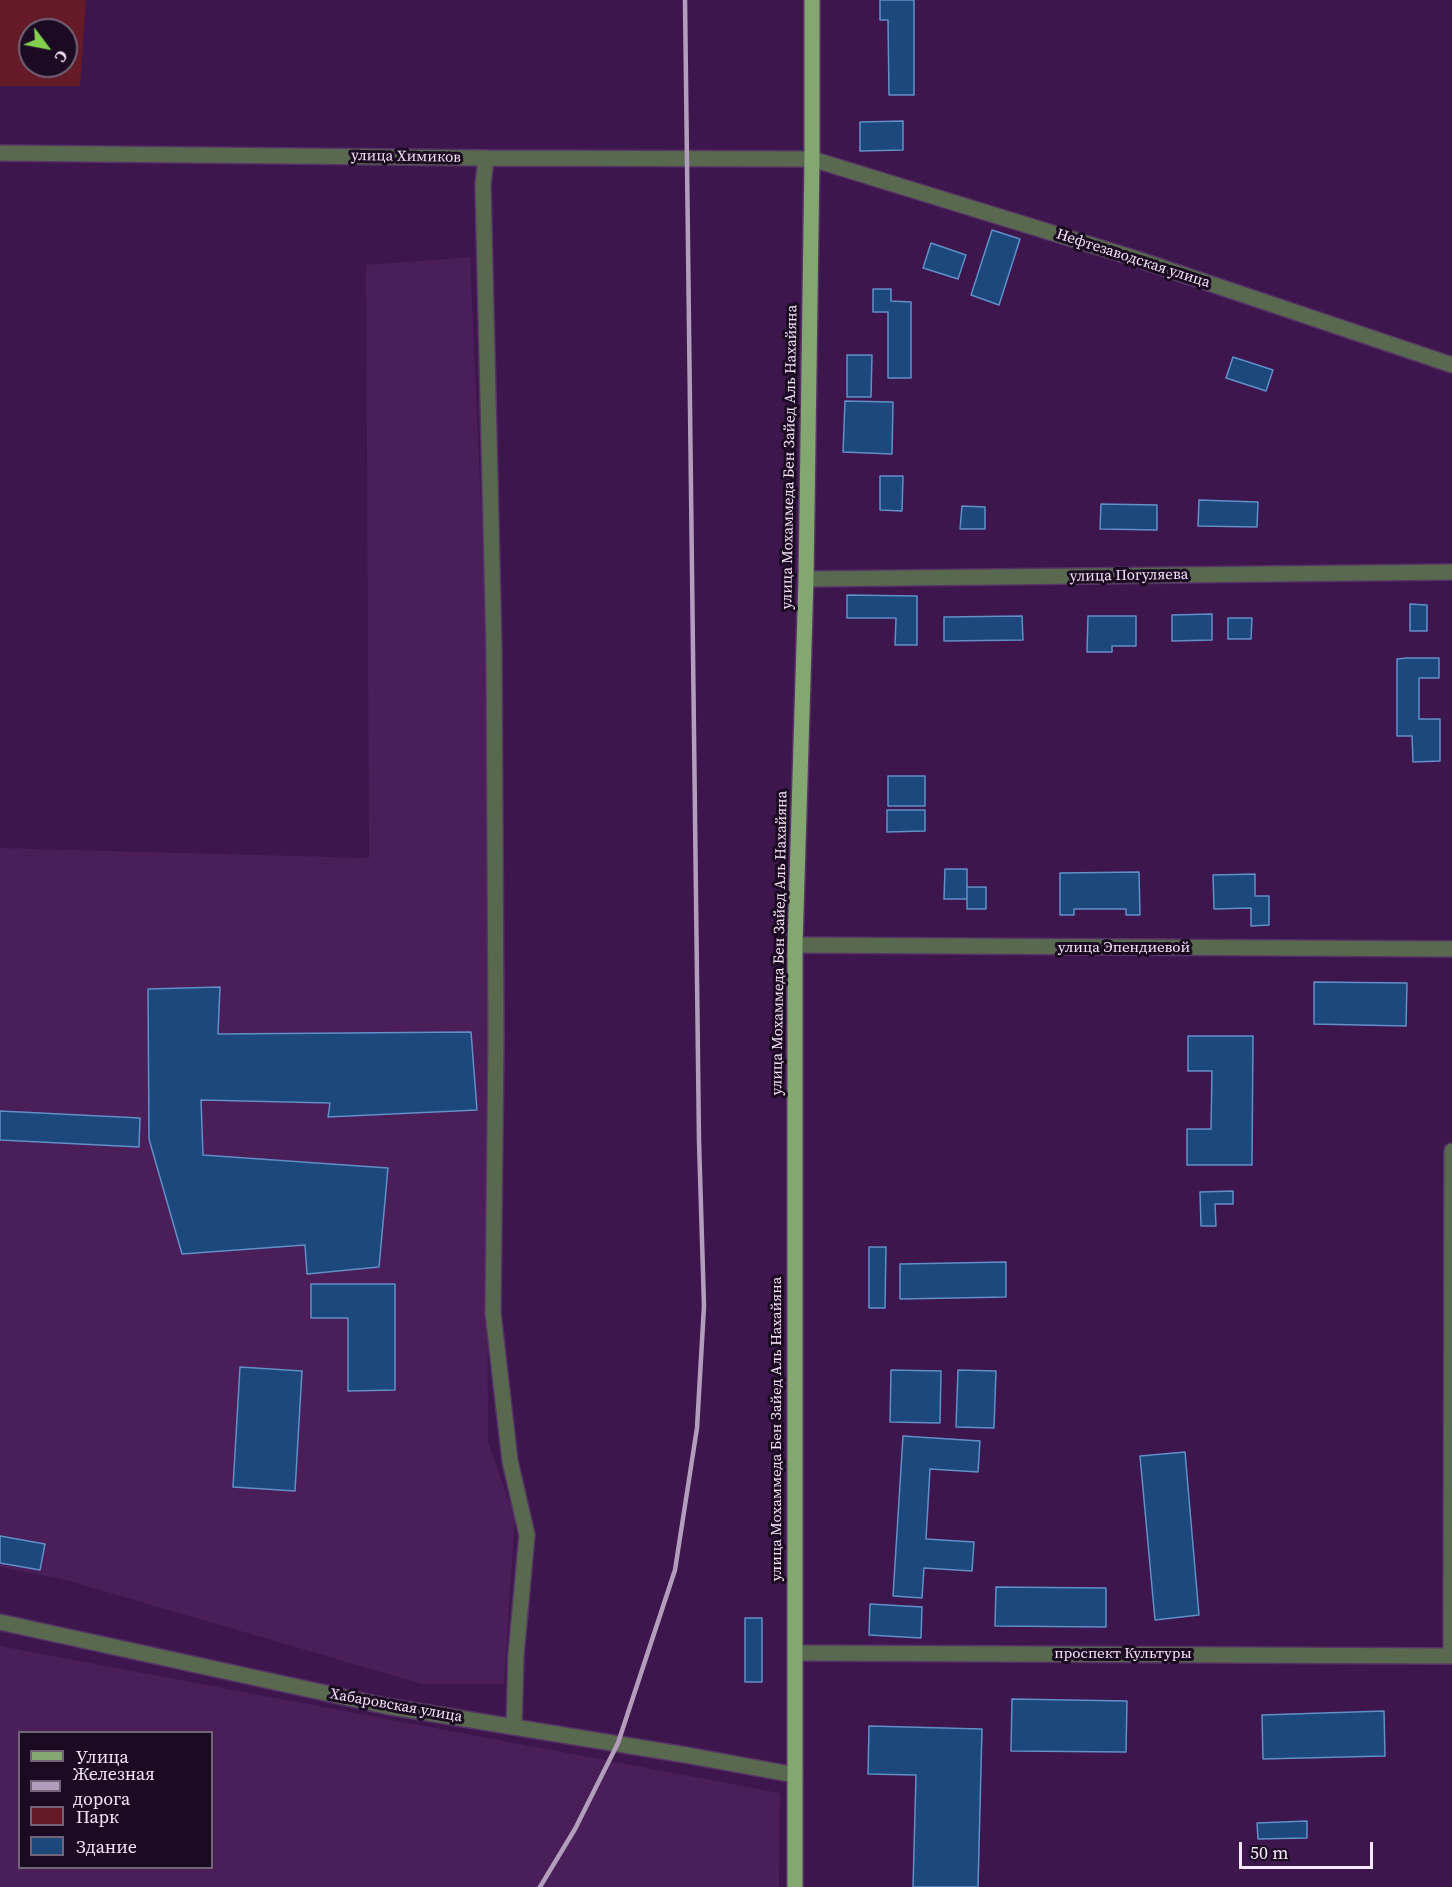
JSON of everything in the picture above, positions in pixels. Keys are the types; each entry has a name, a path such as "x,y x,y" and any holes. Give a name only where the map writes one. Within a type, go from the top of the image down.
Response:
{"main road":[{"name":"улица Мохаммеда Бен Зайед Аль Нахайяна","path":"795,1887 795,945 806,579 812,0"}],"street":[{"name":"улица Химиков","path":"0,153 812,159"},
{"path":"486,158 483,197 494,651 496,1037 494,1313 510,1461 527,1535 516,1655 513,1726"},
{"name":"Нефтезаводская улица","path":"812,159 1137,259 1452,365"},
{"name":"улица Погуляева","path":"806,579 1452,572"},
{"name":"улица Эпендиевой","path":"795,945 1452,949"},
{"path":"1452,1151 1452,1656"},
{"name":"Хабаровская улица","path":"0,1622 386,1706 795,1775"},
{"name":"проспект Культуры","path":"795,1653 1452,1656"}],"shaded area":[{"path":"470,257 495,817 487,1126 488,1442 515,1517 504,1684 422,1684 62,1579 0,1567 0,848 369,858 366,265"},
{"path":"0,1646 780,1793 779,1887 0,1887"}],"green space":[{"path":"0,0 86,0 80,86 0,86"}],"building":[{"path":"880,0 914,0 914,95 889,95 888,20 880,20"},
{"path":"903,121 903,150 860,151 860,122"},
{"path":"992,230 1020,239 999,305 971,295"},
{"path":"931,243 966,255 958,279 923,268"},
{"path":"873,289 891,289 891,301 911,302 911,378 888,378 888,312 873,312"},
{"path":"847,355 872,355 871,397 847,397"},
{"path":"1233,357 1273,370 1266,391 1226,378"},
{"path":"845,401 893,402 892,454 843,452"},
{"path":"880,476 903,476 902,511 880,510"},
{"path":"1199,500 1258,502 1257,527 1198,526"},
{"path":"1101,504 1157,505 1157,530 1100,529"},
{"path":"962,506 985,507 985,529 960,529"},
{"path":"847,595 917,596 917,645 895,645 896,618 847,618"},
{"path":"1410,604 1427,605 1427,631 1410,631"},
{"path":"1212,614 1212,640 1172,641 1172,615"},
{"path":"1022,616 1023,640 944,641 944,617"},
{"path":"1088,616 1136,616 1136,646 1112,646 1112,652 1087,652"},
{"path":"1228,618 1252,618 1251,639 1228,639"},
{"path":"1439,658 1439,678 1419,678 1419,719 1440,719 1440,761 1413,762 1412,736 1397,736 1397,659"},
{"path":"888,776 925,776 925,806 888,806"},
{"path":"887,810 925,810 925,831 887,832"},
{"path":"945,869 967,869 967,899 944,899"},
{"path":"1139,872 1140,915 1126,915 1126,909 1074,909 1074,915 1060,915 1060,873"},
{"path":"1255,874 1255,896 1269,896 1269,925 1251,926 1251,908 1214,909 1213,875"},
{"path":"967,887 986,887 986,909 967,909"},
{"path":"1314,982 1407,983 1406,1026 1314,1024"},
{"path":"220,987 218,1034 471,1032 477,1110 328,1117 330,1103 201,1100 203,1155 388,1168 379,1267 307,1274 305,1245 182,1254 149,1139 148,989"},
{"path":"1188,1036 1253,1036 1252,1165 1187,1165 1187,1129 1211,1129 1212,1071 1188,1071"},
{"path":"0,1111 140,1118 139,1147 0,1140"},
{"path":"1233,1191 1233,1204 1215,1204 1216,1226 1201,1226 1200,1192"},
{"path":"869,1247 886,1247 885,1308 869,1308"},
{"path":"1006,1262 1006,1297 900,1299 900,1264"},
{"path":"311,1284 395,1284 395,1390 348,1391 348,1318 311,1318"},
{"path":"240,1367 302,1371 295,1491 233,1487"},
{"path":"891,1370 941,1371 940,1423 890,1422"},
{"path":"958,1370 996,1371 994,1428 956,1427"},
{"path":"903,1436 980,1441 978,1472 930,1469 926,1539 974,1542 972,1571 924,1568 922,1598 893,1596"},
{"path":"1185,1452 1199,1615 1155,1620 1140,1456"},
{"path":"0,1536 45,1544 40,1570 0,1563"},
{"path":"996,1587 1106,1588 1106,1627 995,1626"},
{"path":"870,1604 922,1607 921,1638 869,1635"},
{"path":"745,1618 762,1618 762,1682 745,1682"},
{"path":"1012,1699 1127,1701 1126,1752 1011,1751"},
{"path":"1384,1711 1385,1756 1263,1759 1262,1715"},
{"path":"869,1726 982,1729 978,1887 913,1887 916,1775 868,1774"},
{"path":"1307,1821 1307,1838 1258,1839 1257,1823"}],"railway":[{"path":"540,1887 575,1829 618,1743 675,1570 697,1428 704,1306 699,1141 685,0"}]}
